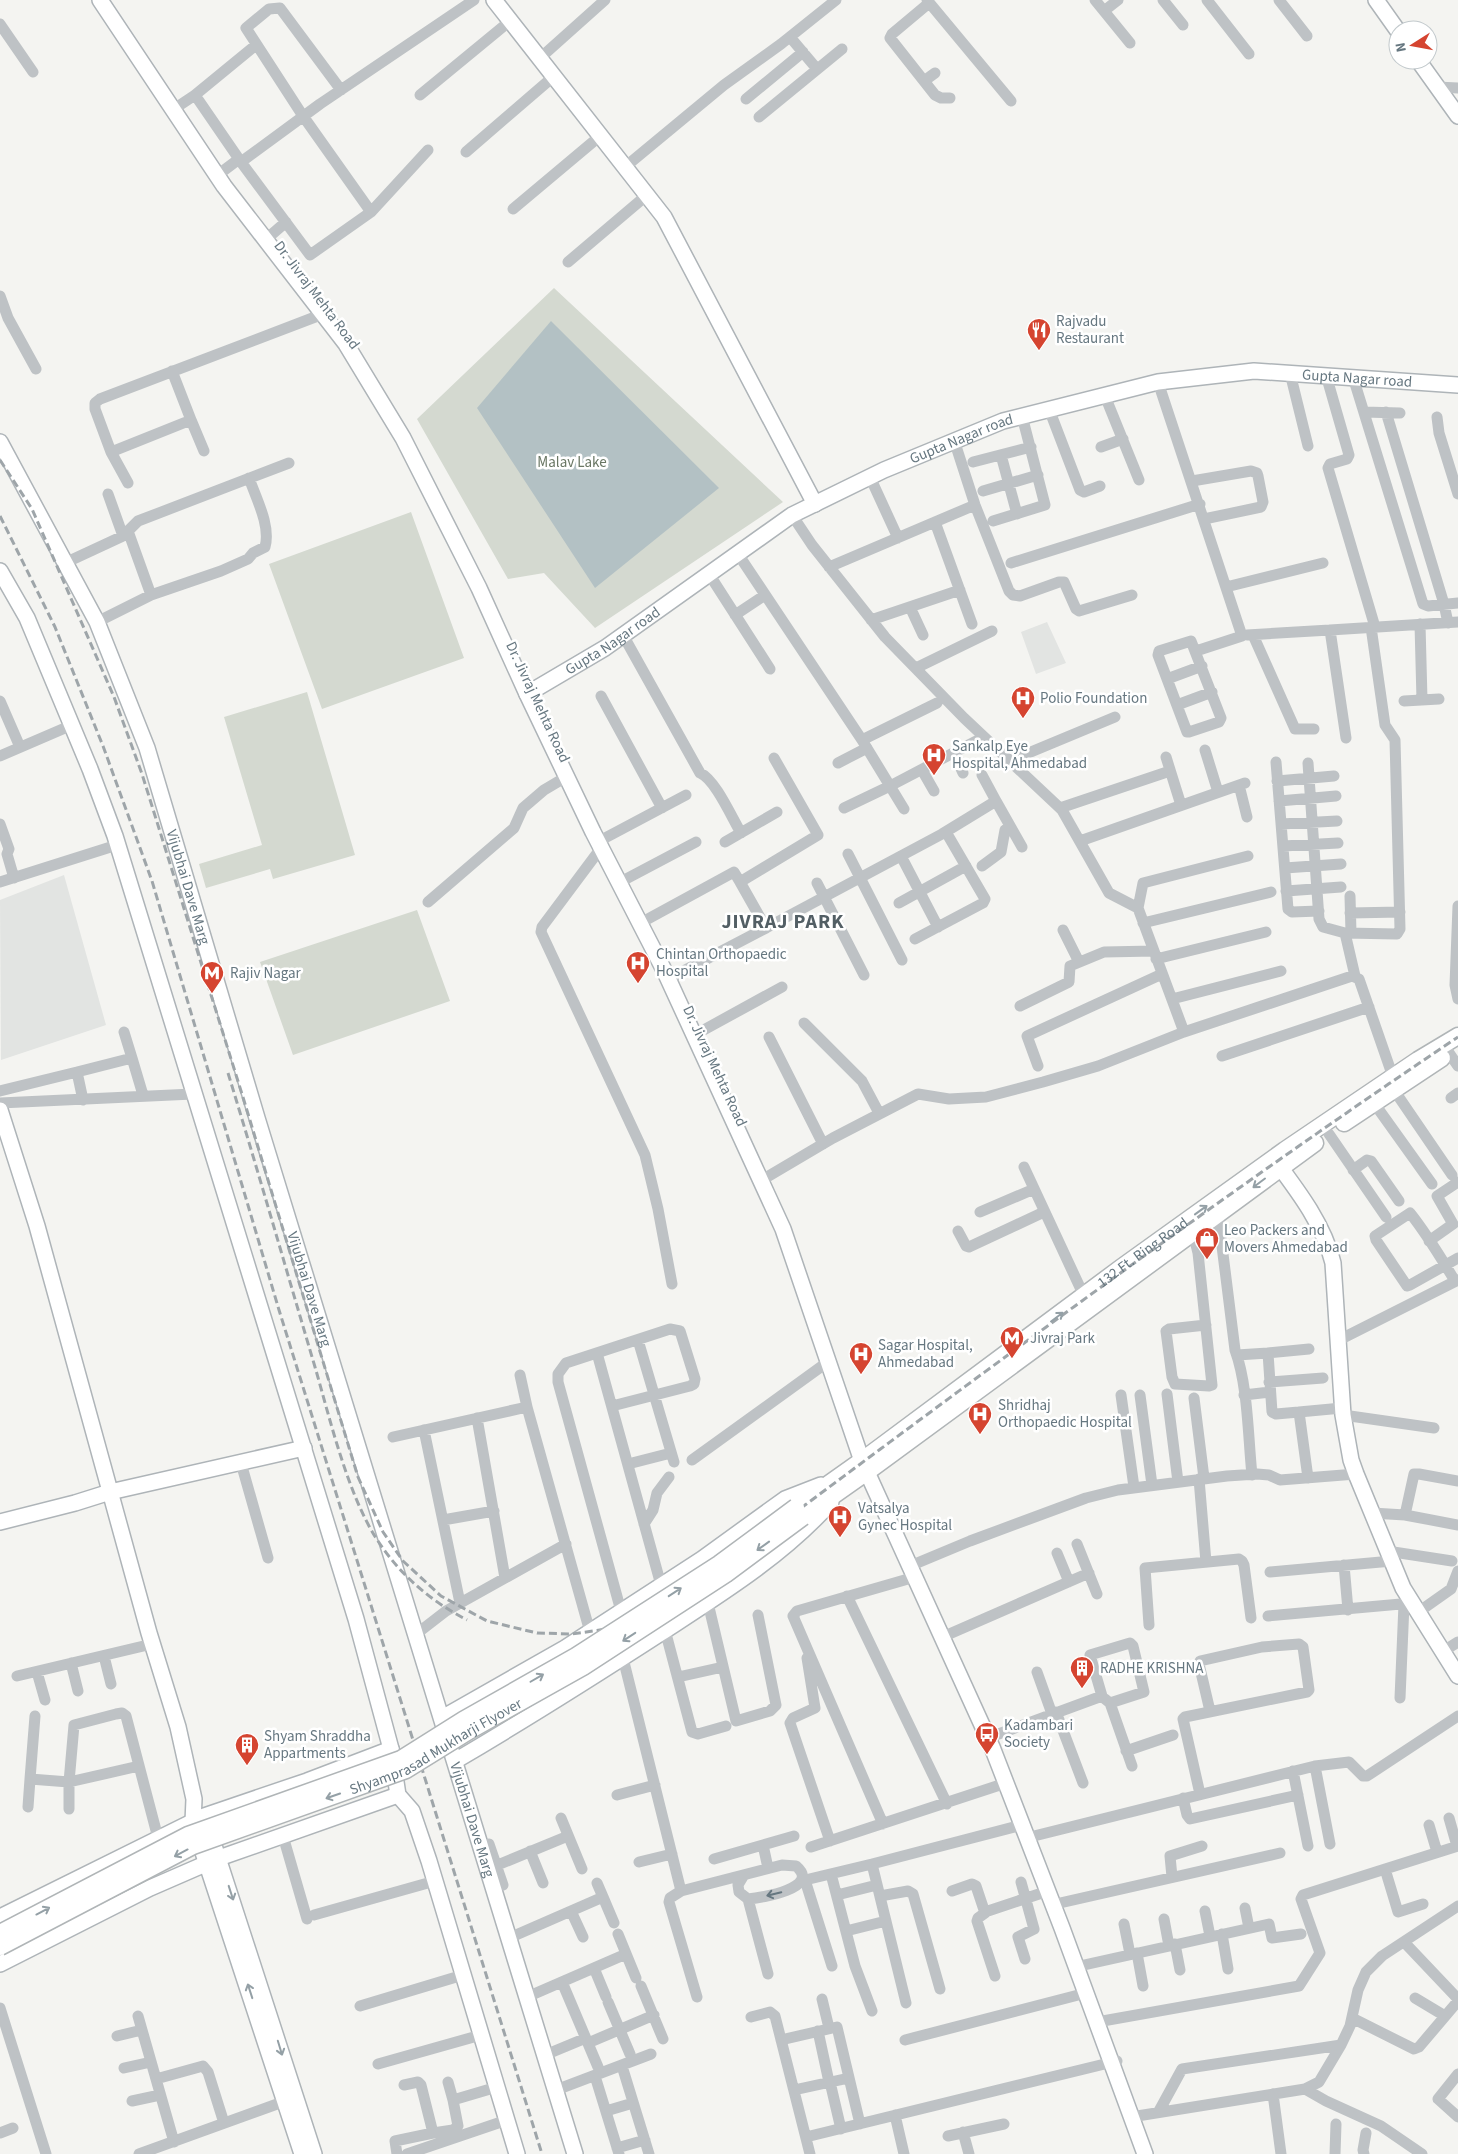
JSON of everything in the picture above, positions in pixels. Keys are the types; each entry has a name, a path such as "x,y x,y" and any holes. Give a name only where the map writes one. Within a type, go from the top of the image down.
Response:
{"main road":[{"name":"132 Ft. Ring Road","path":"868,1464 1084,1296 1458,1036"},
{"name":"132 Ft. Ring Road","path":"838,1485 1193,1233 1277,1163 1328,1134 1374,1103 1393,1083 1455,1055"},
{"name":"Shyamprasad Mukharji Flyover","path":"0,1933 188,1835 401,1759 463,1720 576,1656 838,1485"},
{"name":"Shyamprasad Mukharji Flyover","path":"0,1947 193,1846 406,1770 583,1666 726,1574 799,1512"}],"street":[{"path":"100,0 224,186 346,344 403,438 479,588 529,692 566,777 603,843 665,972 783,1229 829,1361 868,1464 992,1747 1086,1993 1100,2021"},
{"name":"Dr. Jivraj Mehta Road","path":"111,0 223,171 352,338 408,433 484,584 529,692 603,843 626,879 674,976 788,1222 844,1378 868,1464"},
{"path":"223,171 474,0"},
{"path":"494,0 664,217 815,504"},
{"path":"539,59 605,0"},
{"path":"625,167 724,84 790,37 836,0"},
{"path":"1095,0 1130,43"},
{"path":"1104,11 1118,0"},
{"path":"1163,0 1183,25"},
{"path":"1207,0 1249,54"},
{"path":"1280,0 1307,36"},
{"path":"1376,0 1390,20"},
{"path":"950,98 938,97 890,38 928,1 1011,100"},
{"path":"341,90 280,8 269,9 246,28 303,116 371,212"},
{"path":"420,95 510,21"},
{"path":"0,24 32,72"},
{"path":"790,37 817,69"},
{"path":"180,106 256,45"},
{"path":"759,116 842,49"},
{"path":"746,99 803,52"},
{"path":"1425,70 1458,116"},
{"path":"924,81 935,72"},
{"path":"466,152 553,77"},
{"path":"1437,87 1458,88"},
{"path":"194,94 240,161 310,255 371,212 428,150"},
{"path":"513,209 600,136"},
{"path":"568,262 647,195"},
{"path":"271,235 286,222"},
{"path":"0,296 4,319 36,368"},
{"path":"128,484 111,452 95,409 95,403 100,399 323,314"},
{"path":"172,371 204,451"},
{"name":"Gupta Nagar road","path":"529,692 623,635 792,516 870,477 954,440 1003,421 1158,382 1254,371 1353,376 1457,388"},
{"path":"1290,373 1308,446"},
{"path":"1308,763 1317,889 1320,919 1323,927 1348,933 1397,934 1400,930 1400,912 1395,740 1385,725 1373,627 1328,468 1330,464 1347,459 1349,455 1326,375"},
{"path":"1353,376 1423,604 1428,606 1458,603"},
{"path":"1158,382 1226,587 1295,729 1314,729"},
{"path":"1105,396 1139,480"},
{"path":"1049,410 1080,490 1084,492 1100,486"},
{"path":"1364,412 1400,413"},
{"path":"1196,651 1248,635 1453,623 1444,604 1386,412"},
{"path":"994,520 1045,505 1022,416"},
{"path":"1436,417 1439,433 1458,493"},
{"path":"111,452 191,420"},
{"path":"1101,447 1123,439"},
{"path":"954,440 975,505 1009,591 1013,595 1020,596 1059,582 1064,582 1076,609 1079,611 1132,595"},
{"name":"Vijubhai Dave Marg","path":"0,442 98,622 147,748 257,1118 416,1635 455,1761 492,1867 509,1938 575,2154"},
{"path":"972,462 1031,447"},
{"path":"1001,455 1017,514"},
{"path":"67,562 126,534 138,521 289,463"},
{"path":"1192,481 1251,471 1257,473 1258,476 1263,502 1261,507 1204,519"},
{"path":"982,491 1038,476"},
{"path":"870,477 898,538"},
{"path":"98,622 151,595 221,571 248,559 253,553 265,547 267,540 264,524 249,478"},
{"path":"108,494 151,595"},
{"path":"1393,509 1414,503"},
{"path":"1011,562 1200,504"},
{"path":"829,567 975,505"},
{"path":"792,516 870,620 1009,761 1060,808 1109,893 1138,908"},
{"path":"935,522 972,624"},
{"path":"738,554 865,744 904,809"},
{"path":"1226,587 1323,563"},
{"path":"0,571 27,618 72,725 118,845 356,1619 391,1748 398,1795 412,1811 435,1881 517,2154"},
{"path":"709,574 770,669"},
{"path":"870,620 960,590"},
{"path":"735,615 765,595"},
{"path":"910,607 923,635"},
{"path":"1420,624 1422,700"},
{"path":"1330,630 1346,738"},
{"path":"916,668 992,631"},
{"path":"623,635 700,774 705,775 741,833"},
{"path":"1190,640 1193,642 1196,651 1221,716 1219,722 1187,732 1158,655 1159,651 1190,640"},
{"path":"1167,679 1202,666"},
{"path":"1177,705 1212,692"},
{"path":"601,696 662,808"},
{"path":"1404,701 1438,699"},
{"path":"0,701 20,747"},
{"path":"838,763 865,744 937,702"},
{"path":"1009,761 1115,717"},
{"path":"0,756 72,725"},
{"path":"844,808 976,741"},
{"path":"1205,750 1218,792"},
{"path":"954,753 963,773"},
{"path":"1166,757 1181,805"},
{"path":"740,882 818,835 774,758"},
{"path":"1276,762 1286,891 1290,911 1319,910"},
{"path":"922,770 934,791"},
{"path":"1060,808 1170,771"},
{"path":"982,775 1022,847"},
{"path":"1278,780 1334,776"},
{"path":"428,902 514,828 523,808 544,790 566,777"},
{"path":"1080,841 1242,784 1247,817"},
{"path":"672,1284 658,1209 645,1155 540,932 603,843 686,795"},
{"path":"1279,801 1336,796"},
{"path":"674,976 861,879 996,802"},
{"path":"725,842 776,812"},
{"path":"1281,824 1337,821"},
{"path":"0,824 9,849 3,853 14,878"},
{"path":"982,866 1001,852 1005,830 1010,827"},
{"path":"915,939 983,903 984,895 946,832"},
{"path":"626,879 696,842"},
{"path":"1283,846 1338,843"},
{"path":"0,882 118,845"},
{"path":"848,854 902,960"},
{"path":"901,856 938,927"},
{"path":"1184,1032 1138,908 1143,883 1248,856"},
{"path":"1284,868 1341,864"},
{"path":"899,903 966,866"},
{"path":"646,920 734,872 766,928"},
{"path":"817,883 864,975"},
{"path":"1286,891 1341,887"},
{"path":"1143,923 1271,892"},
{"path":"1350,896 1348,933 1355,976 1359,979 1369,1007 1393,1083 1455,1179 1437,1196 1456,1222 1429,1241"},
{"path":"1458,906 1455,985 1458,999"},
{"path":"1350,913 1400,912"},
{"path":"1063,930 1079,962"},
{"path":"1020,1006 1069,982 1068,968 1104,952 1155,955 1266,932"},
{"path":"1172,999 1281,971"},
{"path":"1038,1066 1027,1036 1162,974"},
{"path":"767,1177 823,1144 918,1094 948,1099 986,1097 1005,1092 1098,1066 1184,1032 1298,993 1355,976"},
{"path":"700,1032 782,987"},
{"path":"1222,1056 1369,1007"},
{"path":"804,1023 862,1081 879,1114"},
{"path":"124,1032 143,1095"},
{"path":"770,1037 823,1144"},
{"path":"0,1091 132,1058"},
{"path":"77,1072 83,1100"},
{"path":"0,1102 193,1094"},
{"path":"1374,1103 1432,1184"},
{"path":"0,1110 37,1226 152,1644 178,1727 198,1819 290,2099 302,2154"},
{"path":"1328,1134 1386,1217"},
{"path":"1353,1170 1366,1160 1370,1160 1399,1201"},
{"path":"1277,1163 1321,1229 1328,1244 1333,1263 1343,1412 1351,1460 1411,1607 1458,1676"},
{"path":"1024,1167 1084,1296"},
{"path":"980,1212 1034,1189"},
{"path":"958,1231 966,1246 969,1247 1044,1212"},
{"path":"1337,1341 1456,1280 1446,1266 1410,1213 1376,1234 1375,1237 1405,1286 1446,1266 1458,1258"},
{"path":"1218,1214 1244,1395 1252,1475"},
{"path":"1193,1233 1198,1253 1206,1325 1212,1385 1175,1384 1172,1377 1166,1331 1169,1329 1206,1325"},
{"path":"612,1406 694,1384 695,1379 680,1331 670,1329 566,1363 560,1368 558,1382 621,1611"},
{"path":"628,1464 673,1458 638,1340"},
{"path":"1237,1355 1309,1350"},
{"path":"597,1353 661,1585"},
{"path":"1268,1353 1271,1409 1274,1413 1343,1412 1434,1428"},
{"path":"692,1460 829,1361"},
{"path":"520,1375 527,1407 590,1632"},
{"path":"1244,1395 1270,1387 1323,1378"},
{"path":"1167,1394 1178,1482"},
{"path":"1121,1395 1134,1488"},
{"path":"1140,1395 1152,1485"},
{"path":"1194,1398 1202,1479 1206,1562"},
{"path":"393,1437 527,1407"},
{"path":"1299,1412 1308,1478"},
{"path":"477,1418 505,1578"},
{"path":"424,1430 460,1603"},
{"path":"0,1522 76,1503 110,1492 304,1448"},
{"path":"241,1463 268,1558"},
{"path":"883,1824 793,1616 794,1612 847,1596 1086,1498 1152,1485 1202,1479 1270,1475 1280,1480 1356,1474"},
{"path":"1405,1515 1414,1474 1458,1481"},
{"path":"644,1524 653,1510 657,1493 668,1477"},
{"path":"442,1718 565,1648 661,1585 785,1499 838,1485"},
{"path":"455,1761 623,1658 708,1603 808,1529 838,1485"},
{"path":"443,1520 494,1511"},
{"path":"1372,1513 1405,1515 1458,1525"},
{"path":"416,1635 446,1611 566,1544"},
{"path":"1077,1544 1097,1594"},
{"path":"1057,1553 1069,1582"},
{"path":"1268,1616 1411,1607 1451,1589 1455,1566 1389,1556 1344,1565 1270,1572"},
{"path":"1150,1625 1145,1568 1206,1562 1242,1560 1251,1618"},
{"path":"1344,1565 1348,1610"},
{"path":"914,1569 948,1635 993,1736 1034,1836 1084,1965 1100,2021 1134,2116 1145,2154"},
{"path":"948,1635 1089,1573"},
{"path":"847,1596 947,1804"},
{"path":"708,1603 736,1721 773,1710 776,1705 758,1615"},
{"path":"1400,1698 1411,1607"},
{"path":"665,1630 692,1732 698,1734 726,1726"},
{"path":"804,1638 815,1706 814,1709 792,1718 790,1723 830,1841"},
{"path":"1442,1652 1458,1642"},
{"path":"993,1736 1054,1713 1106,1699 1144,1692 1133,1646 1130,1643 1090,1654 1106,1699 1132,1766"},
{"path":"18,1676 152,1644"},
{"path":"1200,1794 1183,1723 1186,1717 1307,1692 1309,1690 1303,1647 1299,1644 1262,1646 1200,1661 1199,1664 1210,1711"},
{"path":"104,1656 111,1684"},
{"path":"623,1658 681,1891"},
{"path":"71,1664 78,1691"},
{"path":"678,1677 723,1667"},
{"path":"37,1672 44,1700"},
{"path":"1037,1672 1083,1783"},
{"path":"69,1809 69,1782 74,1725 122,1713 126,1716 158,1838"},
{"path":"28,1807 35,1716"},
{"path":"1034,1836 1316,1766 1349,1762 1363,1776 1367,1776 1458,1716"},
{"path":"1126,1751 1173,1735"},
{"path":"0,1917 198,1819 307,1781 391,1748"},
{"path":"30,1779 69,1782 139,1766"},
{"path":"1316,1766 1330,1844"},
{"path":"1293,1771 1308,1846"},
{"path":"811,1847 1006,1784"},
{"path":"617,1795 655,1785"},
{"path":"0,1964 150,1888 213,1860 398,1795"},
{"path":"1183,1798 1187,1815 1190,1818 1298,1795"},
{"path":"561,1818 582,1869"},
{"path":"1100,2021 1299,1986 1320,1953 1302,1897 1458,1846 1449,1818"},
{"path":"748,1899 787,1890 795,1887 803,1880 872,1864 1022,1824"},
{"path":"1429,1825 1437,1852"},
{"path":"283,1836 310,1917 435,1881"},
{"path":"492,1867 568,1836"},
{"path":"714,1860 794,1836"},
{"path":"489,1844 492,1867 503,1885"},
{"path":"763,1845 768,1868"},
{"path":"1172,1876 1170,1856 1202,1846"},
{"path":"530,1851 543,1883"},
{"path":"1060,1903 1172,1876 1280,1853"},
{"path":"639,1862 672,1854"},
{"path":"872,1864 906,2003"},
{"path":"697,1997 669,1902 670,1898 681,1891 768,1868 782,1865 796,1866 802,1873 832,1966"},
{"path":"1384,1869 1398,1912 1423,1904"},
{"path":"831,1874 855,1966 872,2011"},
{"path":"744,1875 738,1885 739,1892 748,1899 768,1974"},
{"path":"1021,1882 1034,1929 1018,1937 1025,1960"},
{"path":"597,1883 663,2039"},
{"path":"952,1891 969,1884 975,1885 985,1912"},
{"path":"837,1895 878,1890 908,1891 913,1894 940,1989"},
{"path":"995,1976 977,1921 978,1918 984,1915 985,1912 1048,1891"},
{"path":"509,1938 603,1897"},
{"path":"1134,2116 1306,2089 1319,2082 1340,2045 1352,2018 1358,1990 1366,1972 1382,1956 1458,1906"},
{"path":"1245,1908 1249,1928"},
{"path":"571,1911 583,1937"},
{"path":"1205,1911 1210,1936"},
{"path":"1164,1918 1180,1970"},
{"path":"846,1931 886,1920"},
{"path":"1124,1924 1143,1986"},
{"path":"1084,1965 1269,1924 1273,1939 1301,1934"},
{"path":"1222,1934 1228,1968"},
{"path":"1352,2018 1414,2049 1420,2047 1458,2000 1404,1942"},
{"path":"527,1997 626,1954"},
{"path":"594,1968 630,2054"},
{"path":"360,2006 463,1975"},
{"path":"562,1982 587,2041 618,2151 645,2140"},
{"path":"905,2040 1086,1993"},
{"path":"1415,1998 1445,2016"},
{"path":"822,1999 823,2030 830,2082 841,2129"},
{"path":"0,2008 46,2154"},
{"path":"751,2017 772,2012 810,2154"},
{"path":"545,2055 619,2030 654,2015"},
{"path":"138,2016 174,2142"},
{"path":"781,2040 837,2027 860,2124"},
{"path":"117,2036 142,2030"},
{"path":"378,2064 481,2035"},
{"path":"1159,2111 1182,2069 1340,2045"},
{"path":"556,2090 596,2071 622,2066 651,2054"},
{"path":"806,2137 1115,2061"},
{"path":"124,2068 151,2062"},
{"path":"156,2079 203,2066 208,2072 224,2123"},
{"path":"622,2066 649,2154"},
{"path":"1456,2111 1438,2099 1458,2074"},
{"path":"794,2090 849,2078"},
{"path":"404,2085 418,2082 421,2085 433,2133"},
{"path":"397,2154 395,2141 453,2130 458,2126 448,2082"},
{"path":"453,2100 497,2087"},
{"path":"1306,2089 1326,2101 1381,2126 1422,2154"},
{"path":"1274,2094 1281,2154"},
{"path":"132,2101 160,2095"},
{"path":"140,2154 290,2099"},
{"path":"290,2099 314,2154"},
{"path":"606,2111 633,2103"},
{"path":"895,2115 904,2154"},
{"path":"1134,2116 1152,2154"},
{"path":"407,2154 507,2120"},
{"path":"948,2136 1004,2124"},
{"path":"1335,2154 1336,2124"},
{"path":"0,2132 13,2128"},
{"path":"963,2132 970,2154"},
{"path":"1364,2154 1366,2133"}],"shaded area":[{"path":"551,321 719,488 595,588 477,408"},
{"path":"1047,622 1066,663 1036,674 1021,632"},
{"path":"64,875 106,1025 1,1060 0,900"}],"green space":[{"name":"Malav Lake","path":"554,288 783,502 595,628 544,573 508,579 417,419"},
{"path":"411,512 464,658 322,709 269,564"},
{"path":"307,692 355,855 273,879 270,869 206,888 199,864 262,845 224,717"},
{"path":"417,910 450,1001 293,1055 260,962"}],"railway":[{"path":"0,460 32,509 114,697 142,774 242,1094 358,1477 383,1532 403,1561 441,1596 487,1621 537,1633 572,1634 607,1629 657,1610 711,1575 988,1369 1174,1234 1458,1037"},
{"path":"0,516 55,627 103,746 152,881 279,1310 542,2154"},
{"path":"228,1073 333,1432 356,1499 376,1538 405,1574 440,1604 467,1620"},
{"path":"594,1639 632,1630 665,1614 687,1599"}],"place":[{"name":"Rajvadu Restaurant","path":"1039,351"},
{"name":"Polio Foundation","path":"1023,719"},
{"name":"Sankalp Eye Hospital, Ahmedabad","path":"934,776"},
{"name":"Chintan Orthopaedic Hospital","path":"638,984"},
{"name":"Rajiv Nagar","path":"212,994"},
{"name":"Leo Packers and Movers Ahmedabad","path":"1207,1260"},
{"name":"Jivraj Park","path":"1012,1359"},
{"name":"Sagar Hospital, Ahmedabad","path":"861,1375"},
{"name":"Shridhaj Orthopaedic Hospital","path":"980,1435"},
{"name":"Vatsalya Gynec Hospital","path":"840,1538"},
{"name":"RADHE KRISHNA","path":"1082,1689"},
{"name":"Kadambari Society","path":"987,1755"},
{"name":"Shyam Shraddha Appartments","path":"247,1766"}],"district":[{"name":"JIVRAJ PARK","path":"783,921"}]}
